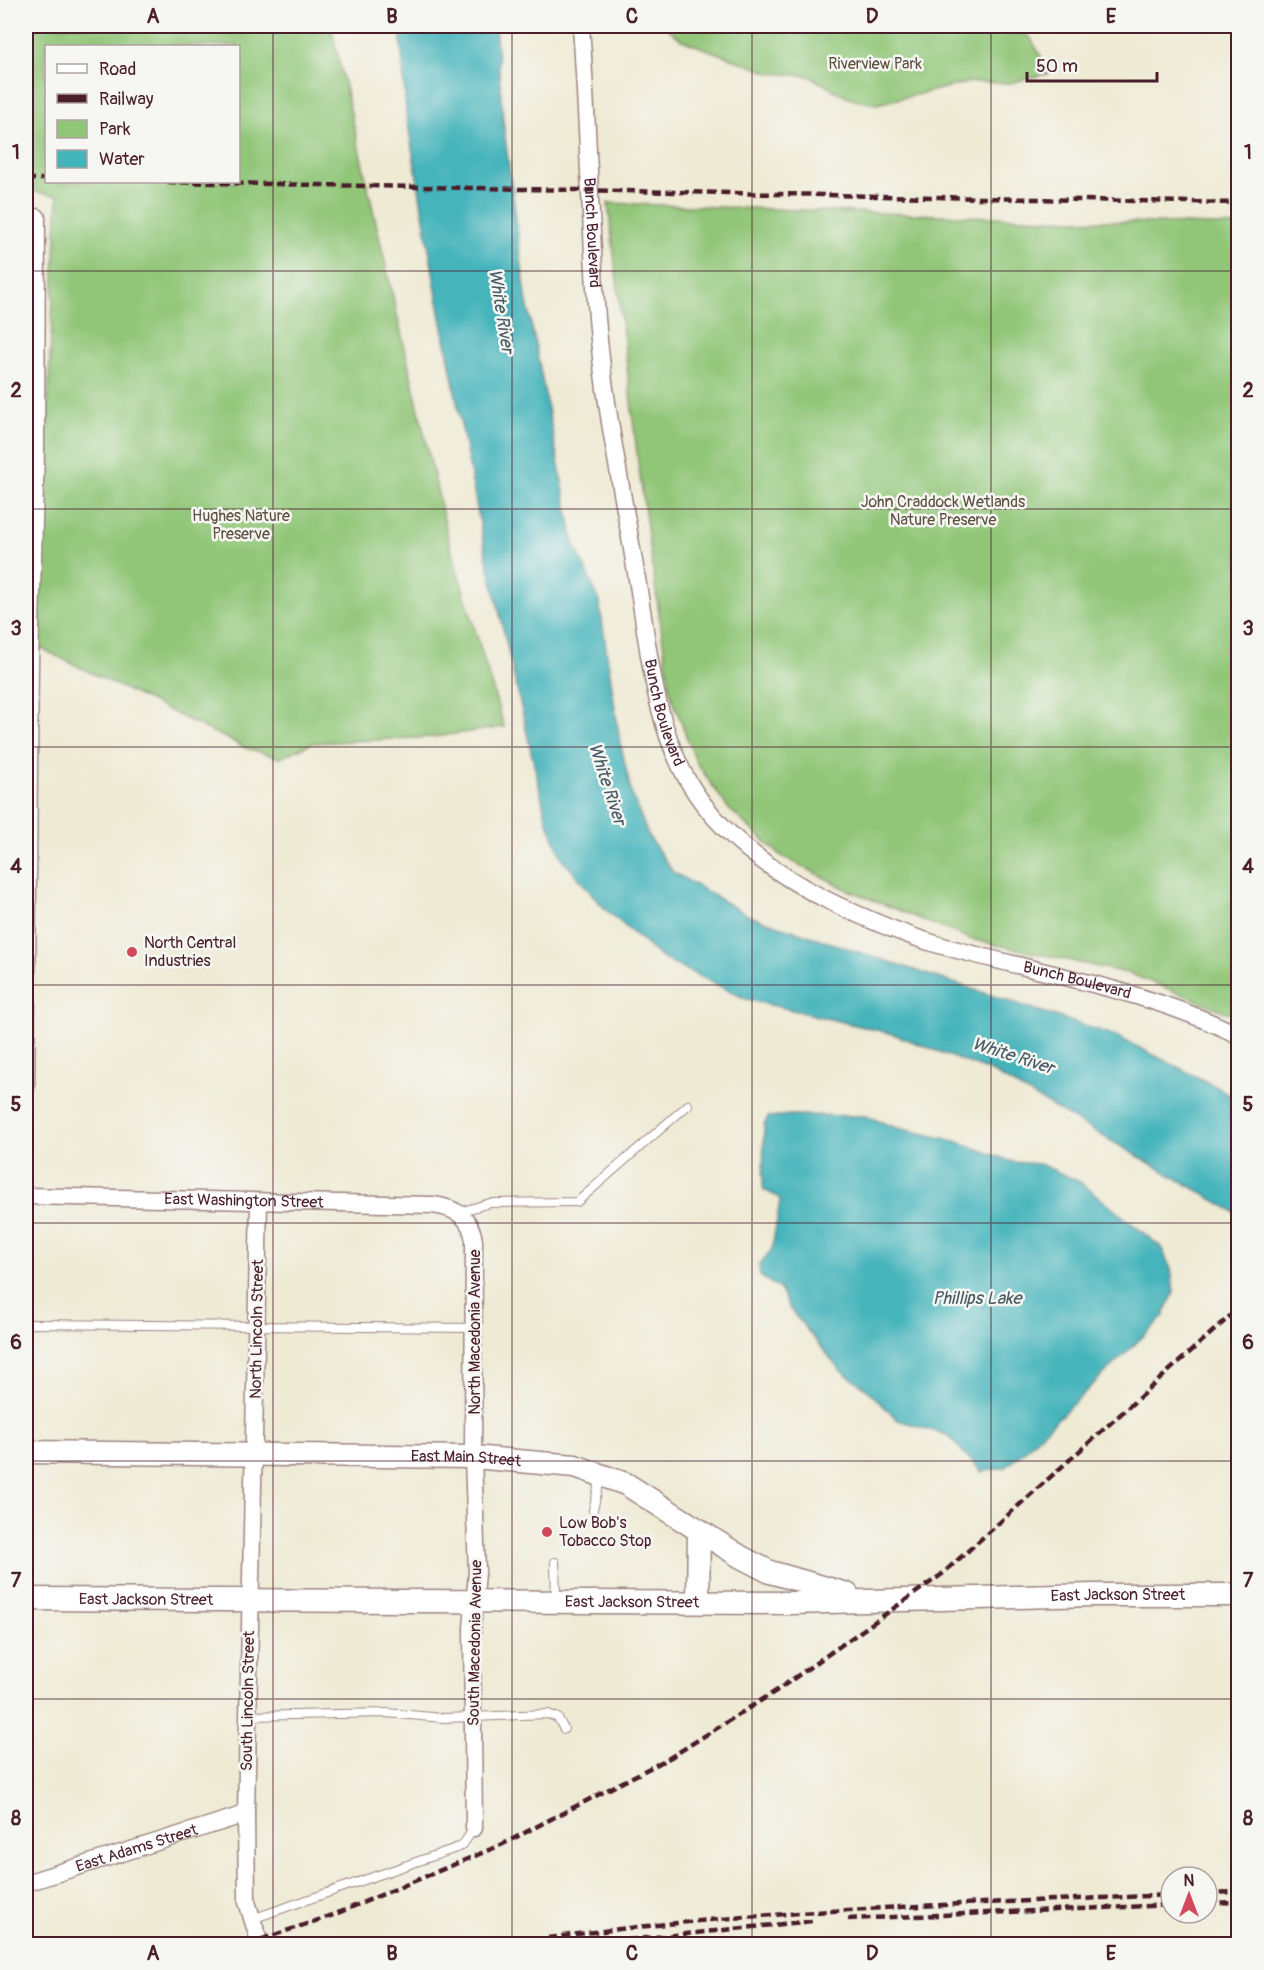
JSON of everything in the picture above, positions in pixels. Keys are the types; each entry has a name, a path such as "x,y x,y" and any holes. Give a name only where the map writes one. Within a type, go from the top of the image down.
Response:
{"main road":[{"name":"East Main Street","path":"26,1452 473,1457 574,1466 602,1473 626,1484 770,1572 872,1600"},
{"path":"698,1602 699,1530"},
{"name":"East Jackson Street","path":"26,1599 698,1602 1239,1595"}],"street":[{"name":"Bunch Boulevard","path":"581,26 597,321 616,455 659,709 675,757 700,799 737,841 766,864 796,883 851,910 934,944 1137,997 1187,1013 1239,1035"},
{"path":"26,1088 31,217"},
{"name":"East Washington Street","path":"26,1196 433,1205 459,1212"},
{"name":"North Lincoln Street","path":"254,1456 259,1202"},
{"name":"North Macedonia Avenue","path":"459,1212 471,1225 473,1232 475,1328 473,1457"},
{"name":"South Lincoln Street","path":"254,1456 246,1814 247,1902 260,1944"},
{"name":"South Macedonia Avenue","path":"473,1457 477,1573 472,1628 474,1828"},
{"name":"East Adams Street","path":"26,1883 246,1814"}],"lane":[{"path":"459,1212 490,1203 578,1202 688,1105"},
{"path":"26,1324 475,1328"},
{"path":"593,1510 602,1473"},
{"path":"555,1562 556,1601"},
{"path":"248,1716 386,1713 444,1718 548,1714 558,1718 564,1729"},
{"path":"252,1919 462,1846 474,1828"}],"green space":[{"name":"Hughes Nature Preserve","path":"26,26 331,26 449,542 504,727 433,737 312,743 280,758 246,748 36,646 58,196 26,190"},
{"name":"Riverview Park","path":"665,26 1008,26 1030,37 1050,73 1010,83 971,82 876,104 846,97 809,76 770,73 682,40"},
{"name":"John Craddock Wetlands Nature Preserve","path":"608,203 1238,226 1238,1017 1131,974 970,939 848,890 780,855 728,808 696,762 670,692 638,462"}],"water":[{"name":"White River","path":"400,26 495,26 504,129 526,297 574,543 599,600 620,742 632,795 649,837 673,872 749,916 1116,1036 1215,1086 1238,1101 1238,1214 992,1072 893,1034 746,999 662,958 605,909 563,860 547,821 484,545 437,296 406,112"},
{"name":"Phillips Lake","path":"866,1116 894,1127 956,1141 1013,1162 1040,1164 1080,1182 1161,1247 1171,1269 1174,1293 1163,1317 1006,1467 982,1472 947,1435 898,1420 863,1386 840,1370 790,1309 780,1289 760,1276 759,1265 772,1249 780,1201 778,1197 764,1190 763,1186 764,1125 768,1117"}],"railway":[{"path":"26,179 45,179"},
{"path":"218,183 1238,203"},
{"path":"248,1944 333,1915 501,1845 671,1757 776,1691 941,1575 1238,1309"},
{"path":"1219,1893 1238,1892"},
{"path":"508,1944 673,1923 756,1916 1159,1896"},
{"path":"1219,1903 1238,1902"},
{"path":"848,1919 1159,1906"},
{"path":"588,1944 812,1921"}],"place":[{"name":"North Central Industries","path":"132,952"},
{"name":"Low Bob's Tobacco Stop","path":"547,1532"}]}
